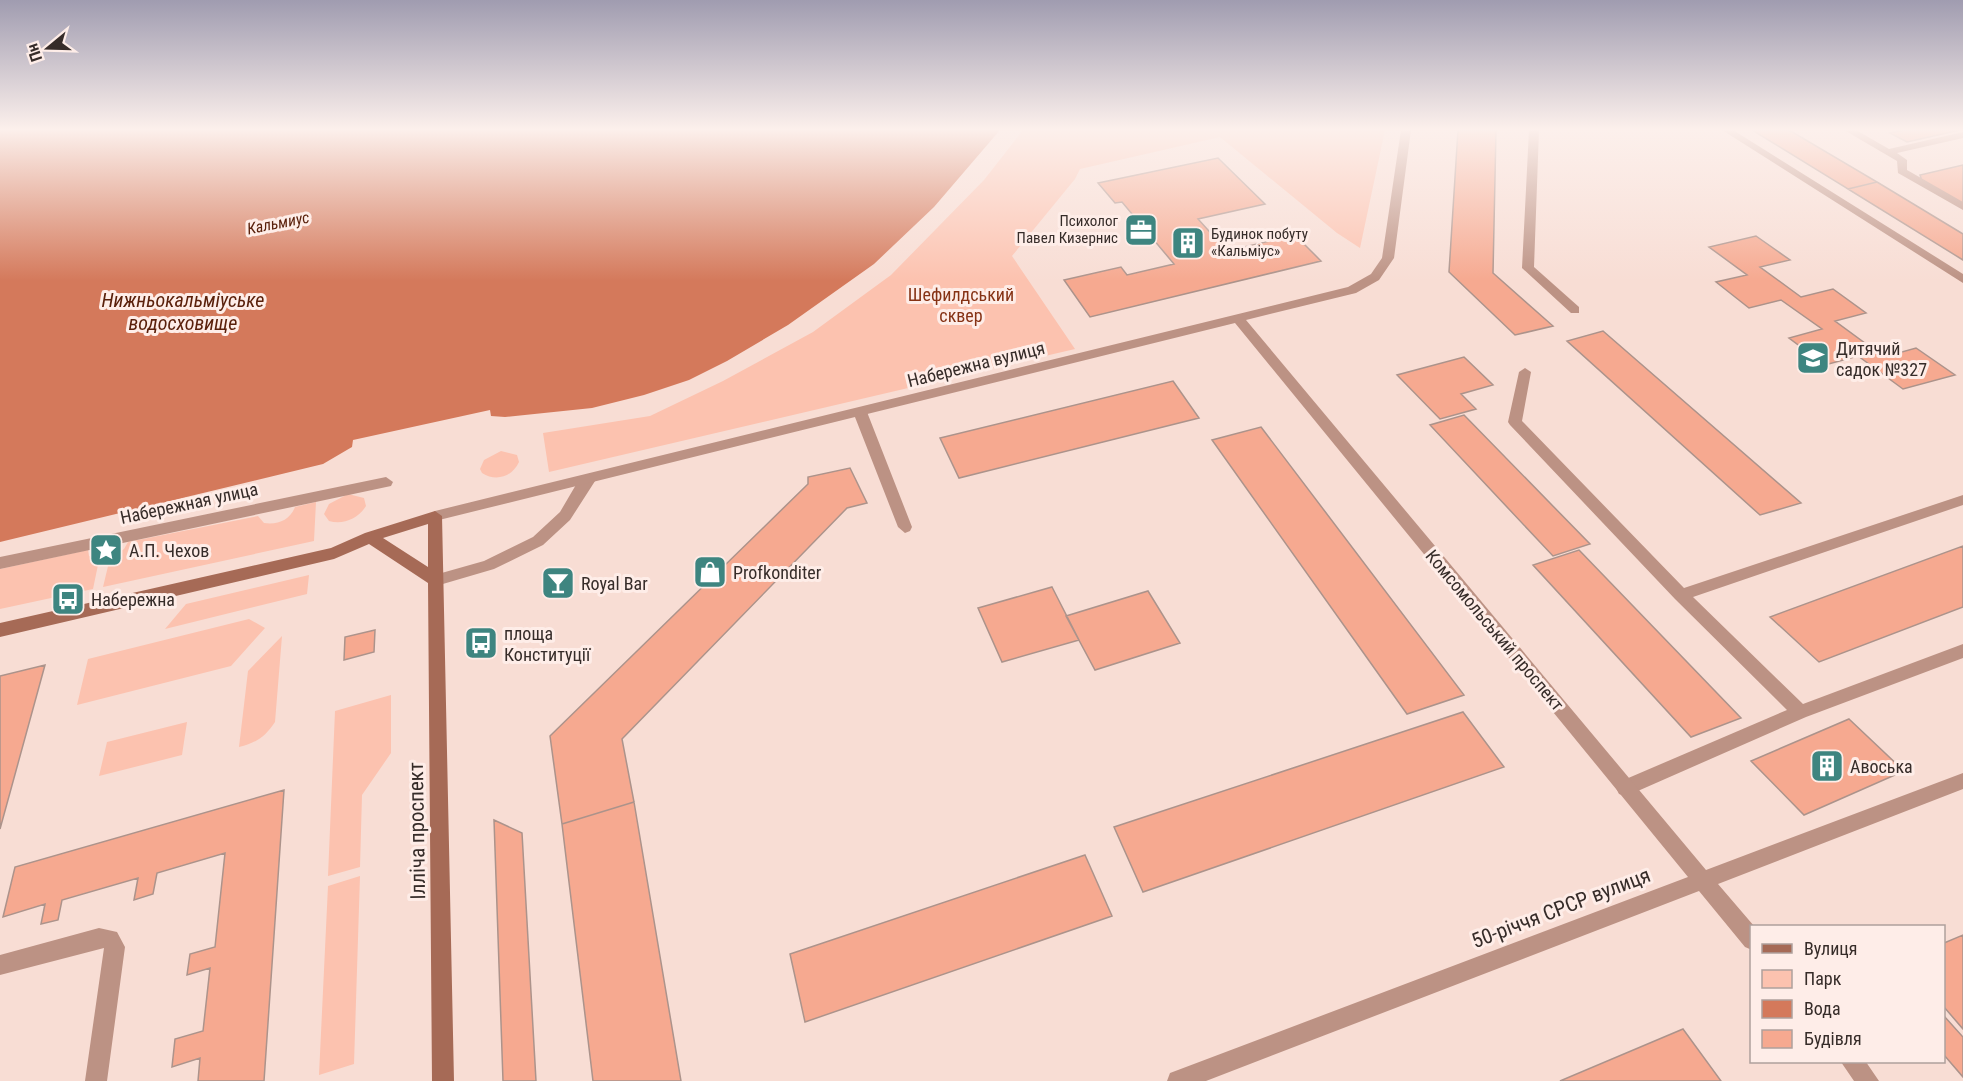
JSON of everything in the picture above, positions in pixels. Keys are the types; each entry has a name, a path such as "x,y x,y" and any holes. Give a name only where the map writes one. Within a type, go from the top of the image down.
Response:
{"main road":[{"path":"0,630 334,553 370,537 435,516"},
{"name":"Ілліча проспект","path":"435,516 443,1081"},
{"path":"370,537 436,580"}],"street":[{"name":"Набережна вулиця","path":"435,516 1352,290 1375,277 1388,258 1399,180"},
{"path":"1532,180 1528,268 1575,310"},
{"path":"1807,180 1963,279"},
{"path":"1918,180 1963,207"},
{"name":"Комсомольський проспект","path":"1239,319 1750,938"},
{"path":"1525,372 1515,423 1681,595 1800,712"},
{"path":"860,412 905,527"},
{"path":"436,580 484,568 545,537 565,516 575,502 580,486 590,478"},
{"name":"Набережная улица","path":"0,563 386,482"},
{"path":"1681,595 1963,500"},
{"path":"1625,788 1800,712 1963,651"},
{"name":"50-річчя СРСР вулиця","path":"1178,1081 1963,782"},
{"path":"0,966 99,938 110,939 115,947 96,1081"},
{"path":"1853,1063 1868,1081"}],"green space":[{"name":"Шефилдський сквер","path":"984,180 1074,180 1012,256 1075,349 549,472 543,433 650,416 723,381 813,332 891,275"},
{"name":"Шефилдський сквер","path":"1273,180 1374,180 1360,248 1337,233"},
{"path":"501,451 517,455 519,462 516,467 508,474 498,477 482,473 480,469 484,460"},
{"path":"348,494 364,498 366,506 350,520 329,521 324,514 329,504"},
{"path":"316,502 314,541 103,587 110,558 124,549 128,542 258,516 264,523 279,522 287,518 295,507"},
{"path":"88,550 89,556 99,560 93,589 0,609 0,569"},
{"path":"309,575 307,594 165,629 186,604"},
{"path":"249,619 265,628 231,666 77,705 88,659"},
{"path":"282,636 275,722 260,739 239,747 248,671"},
{"path":"391,695 391,753 362,795 360,867 328,876 335,711"},
{"path":"187,722 182,755 99,776 107,742"},
{"path":"360,876 354,1064 319,1075 328,886"}],"water":[{"name":"Нижньокальміуське водосховище","path":"0,180 957,180 934,207 874,264 788,325 727,361 689,380 644,395 592,408 505,417 491,416 490,410 353,440 352,447 323,464 0,542"}],"building":[{"name":"Будинок побуту «Кальміус»","path":"1110,180 1241,180 1265,204 1198,219 1227,251 1295,235 1321,261 1090,317 1064,280 1121,267 1127,275 1174,264 1122,202 1115,203 1098,183"},
{"path":"1455,180 1495,180 1493,273 1553,326 1515,335 1449,272"},
{"path":"1834,180 1877,182 1848,189"},
{"path":"1963,180 1963,205 1922,181"},
{"path":"1877,182 1963,234 1963,260 1848,189"},
{"path":"1756,236 1790,260 1760,267 1801,297 1833,289 1866,313 1835,321 1884,357 1916,348 1955,375 1903,389 1858,356 1825,365 1789,338 1822,329 1781,300 1749,308 1716,282 1747,275 1709,247"},
{"path":"1603,331 1801,503 1760,515 1567,341"},
{"path":"1464,357 1493,385 1461,394 1476,409 1440,419 1397,375"},
{"path":"1173,381 1199,418 959,478 940,438"},
{"path":"1464,415 1590,544 1553,556 1430,425"},
{"path":"1261,427 1464,695 1407,714 1212,440"},
{"path":"850,468 867,503 847,508 622,739 634,802 562,824 550,736 808,484 808,477"},
{"path":"1963,546 1963,607 1819,662 1770,617"},
{"path":"1579,550 1741,718 1691,737 1533,565"},
{"path":"1052,587 1079,640 1002,662 978,608"},
{"path":"1148,591 1180,643 1095,670 1066,616"},
{"path":"375,630 374,652 344,660 345,637"},
{"path":"45,665 0,829 0,676"},
{"path":"1463,712 1504,767 1143,892 1114,827"},
{"name":"Авоська","path":"1849,719 1904,771 1804,815 1751,761"},
{"path":"284,790 264,1081 198,1081 200,1058 172,1067 175,1039 203,1031 210,968 187,975 190,954 215,947 225,853 157,873 153,894 134,900 138,878 62,900 58,920 41,924 45,904 3,917 15,867"},
{"path":"634,802 681,1081 593,1081 562,824"},
{"path":"494,820 522,833 536,1081 503,1081"},
{"path":"1085,855 1112,916 805,1022 790,954"},
{"path":"1963,935 1963,1029 1945,1008 1945,943"},
{"path":"1945,1017 1963,1037 1963,1077 1945,1056"},
{"path":"1683,1029 1721,1081 1560,1081"}],"place":[{"name":"Психолог Павел Кизернис","path":"1141,230"},
{"name":"Будинок побуту «Кальміус»","path":"1188,243"},
{"name":"Дитячий садок №327","path":"1813,358"},
{"name":"А.П. Чехов","path":"106,550"},
{"name":"Profkonditer","path":"710,572"},
{"name":"Royal Bar","path":"558,583"},
{"name":"Набережна","path":"68,599"},
{"name":"площа Конституції","path":"481,643"},
{"name":"Авоська","path":"1827,766"}],"water label":[{"name":"Кальмиус","path":"278,223"}]}
